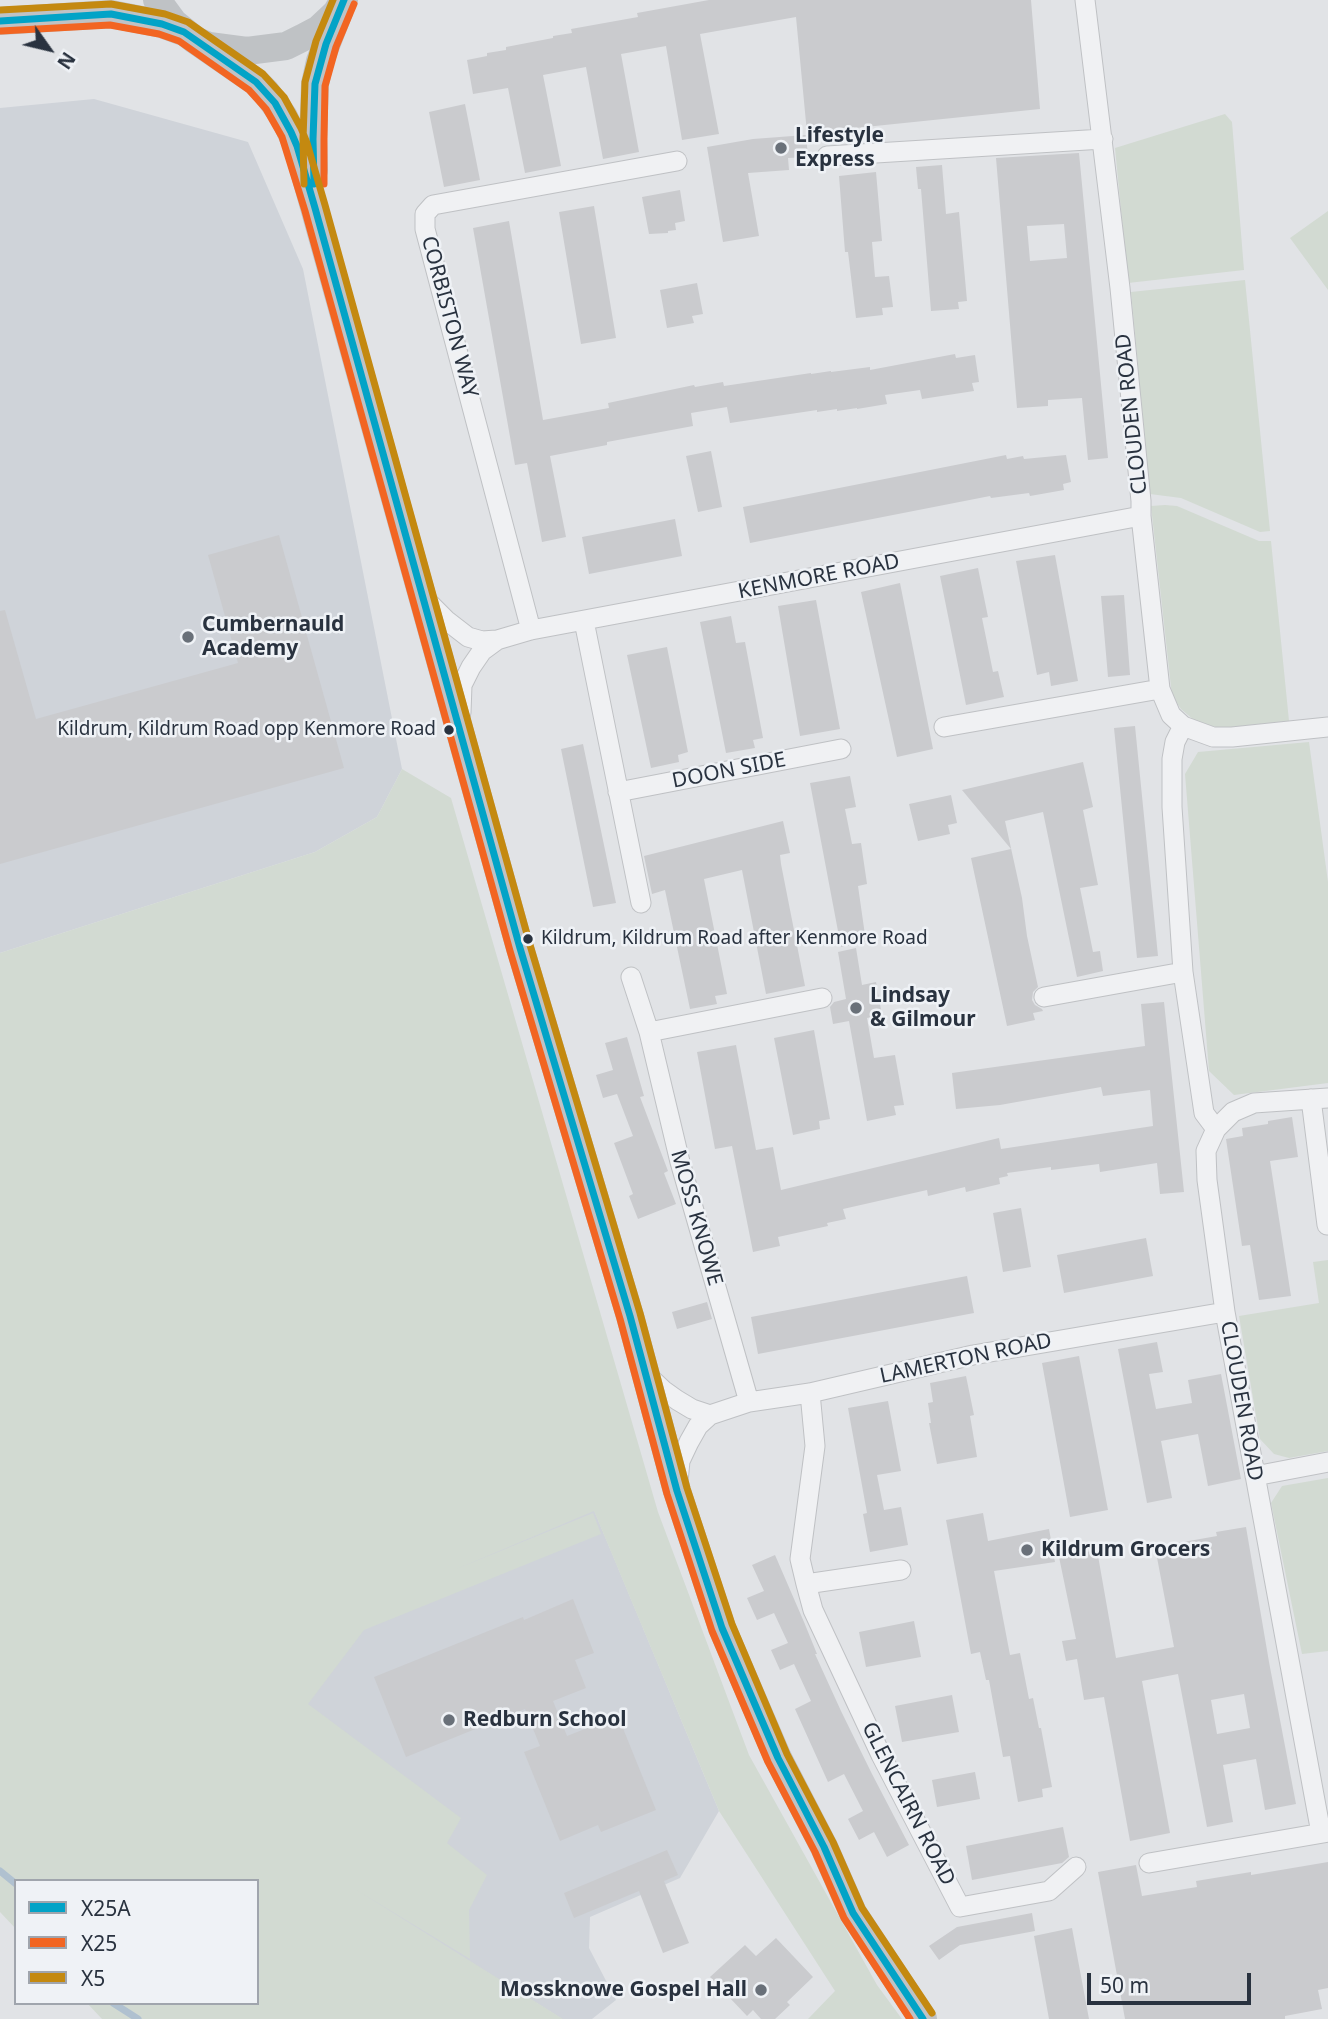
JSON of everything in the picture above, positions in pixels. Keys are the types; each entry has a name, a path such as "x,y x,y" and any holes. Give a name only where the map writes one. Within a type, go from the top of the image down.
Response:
{"street":[{"path":"157,0 167,15 189,36 256,82 275,103 297,146 520,948 646,1374 677,1491 722,1628 778,1758 824,1847 853,1913 923,2019"},
{"path":"0,20 111,14 162,24 209,46 247,51 286,47 319,29 336,13 344,0"},
{"path":"315,208 313,139 316,84 326,44 344,0"},
{"name":"CLOUDEN ROAD","path":"1085,0 1120,288 1160,689 1171,715 1183,726"},
{"path":"827,156 1102,139"},
{"name":"CORBISTON WAY","path":"531,630 425,229 425,214 433,205 677,161"},
{"name":"KENMORE ROAD","path":"424,599 468,636 497,640 531,630 1141,516"},
{"path":"584,621 640,903"},
{"name":"KENMORE ROAD","path":"460,732 462,685 481,652 497,640"},
{"path":"944,727 1160,689"},
{"path":"1327,1225 1320,1098 1254,1103 1233,1112 1216,1129 1204,1113 1184,972 1172,807 1172,759 1175,742 1183,726 1213,737 1328,727"},
{"name":"DOON SIDE","path":"618,792 841,749"},
{"path":"1044,997 1184,972"},
{"name":"MOSS KNOWE","path":"631,977 649,1032 680,1162 749,1402"},
{"path":"649,1032 822,998"},
{"name":"CLOUDEN ROAD","path":"1149,1863 1325,1832 1225,1312 1207,1180 1206,1152 1216,1129"},
{"name":"LAMERTON ROAD","path":"710,1415 749,1402 810,1393 973,1355 1225,1312"},
{"path":"646,1374 677,1400 710,1415 698,1426 688,1442 680,1461 677,1491"},
{"name":"GLENCAIRN ROAD","path":"810,1393 815,1446 800,1559 813,1609 881,1755 960,1907 1049,1891 1076,1867"},
{"path":"1255,1476 1328,1462"},
{"path":"806,1584 901,1570"}],"shaded area":[{"name":"Cumbernauld Academy","path":"94,99 248,142 303,269 402,769 377,817 315,852 0,953 0,108"},
{"path":"1225,114 1232,122 1244,270 1128,283 1115,148"},
{"path":"1328,211 1328,290 1290,238"},
{"path":"1245,280 1270,531 1260,532 1181,498 1150,494 1131,292"},
{"path":"1151,506 1177,506 1259,541 1271,541 1289,721 1223,728 1205,725 1195,721 1181,709 1172,696"},
{"path":"1309,742 1328,882 1328,1083 1234,1095 1209,1071 1185,774 1198,752"},
{"path":"402,769 451,798 658,1512 749,1755 877,1985 902,2019 808,2019 835,1991 719,1811 594,1511 454,1570 593,1513 601,1534 364,1630 308,1704 461,1818 447,1843 487,1875 469,1910 470,1959 355,1889 563,2019 102,2019 89,2005 259,2005 259,1879 14,1879 14,1927 0,1912 0,953 315,852 377,817"},
{"path":"1328,1260 1328,1451 1289,1458 1274,1454 1260,1439 1239,1316 1319,1303 1313,1262"},
{"path":"1328,1478 1328,1651 1302,1654 1271,1503 1282,1486"},
{"name":"Redburn School","path":"594,1510 719,1811 680,1878 590,1917 589,1948 616,2000 592,2019 562,2019 186,1786 249,1654"}],"building":[{"path":"709,0 1031,0 1040,109 807,133 796,17 700,34 719,134 682,140 666,46 621,54 639,152 603,159 586,67 543,75 561,166 525,173 508,88 473,94 467,60 506,50 506,47 572,33 571,29"},
{"path":"465,104 480,180 444,187 429,112"},
{"path":"806,135 808,157 788,158 789,170 748,173 759,236 723,242 707,147 753,139"},
{"path":"1079,153 1108,458 1088,460 1082,398 1048,400 1048,406 1017,408 996,158","holes":["1064,224 1067,258 1030,261 1027,226"]},
{"path":"942,165 946,214 959,212 967,301 958,302 959,309 931,311 921,189 918,189 916,167"},
{"path":"876,172 882,241 872,242 875,277 889,276 893,307 882,308 883,315 856,318 848,252 845,252 839,176"},
{"path":"680,190 685,221 675,223 676,230 668,233 649,234 642,197"},
{"path":"594,206 616,338 581,344 559,212"},
{"path":"509,221 543,420 609,408 608,403 694,385 723,382 724,386 811,373 870,367 870,370 955,354 956,358 975,355 979,382 972,383 974,391 922,399 920,390 885,395 887,404 837,411 817,410 730,423 727,407 691,413 693,426 550,456 566,537 542,542 527,463 515,465 473,228"},
{"path":"697,283 703,314 692,316 694,323 667,328 660,290"},
{"path":"711,451 722,507 698,512 686,456"},
{"path":"1006,455 1007,459 1023,456 1024,459 1066,455 1071,482 1063,484 1064,490 1030,496 1029,493 990,496 750,543 743,507"},
{"path":"675,519 682,556 589,574 582,537"},
{"path":"279,535 344,768 0,864 0,611 5,610 36,719 238,663 208,555"},
{"path":"1055,555 1078,681 1051,686 1049,672 1037,675 1016,561"},
{"path":"978,568 988,617 982,618 993,672 998,671 1004,697 966,705 940,576"},
{"path":"900,583 933,749 897,757 861,592"},
{"path":"1124,595 1130,675 1108,677 1101,596"},
{"path":"816,600 840,729 800,736 778,606"},
{"path":"731,616 736,643 745,642 763,738 753,740 755,748 726,753 700,622"},
{"path":"667,647 688,752 678,755 679,762 651,768 627,655"},
{"path":"1135,726 1158,956 1137,958 1114,728"},
{"path":"583,744 616,903 593,907 561,749"},
{"path":"1083,762 1093,807 1083,810 1098,885 1080,888 1093,952 1100,951 1103,971 1077,977 1043,812 1005,821 1022,898 1038,987 1033,992 1032,1000 1043,1011 1033,1013 1035,1020 1007,1026 971,858 1011,849 962,790"},
{"path":"850,776 856,807 845,809 852,844 861,843 867,884 858,886 866,942 841,947 810,783"},
{"path":"951,795 957,823 948,825 950,834 918,841 909,804"},
{"path":"783,821 790,853 780,855 781,864 805,986 766,994 742,870 704,879 727,994 715,996 717,1004 690,1009 665,890 652,894 644,856"},
{"path":"856,948 862,985 876,982 882,1015 867,1018 874,1058 895,1055 904,1105 894,1106 896,1115 867,1121 849,1021 833,1024 830,1007 834,1002 846,999 838,952"},
{"path":"1164,1002 1184,1192 1160,1194 1157,1163 1100,1172 1099,1164 1007,1173 1008,1176 999,1178 1000,1184 966,1192 965,1187 928,1196 927,1190 843,1209 846,1219 827,1223 828,1226 778,1237 780,1246 753,1252 732,1146 715,1149 697,1052 736,1045 756,1150 773,1147 781,1190 999,1138 1001,1149 1153,1126 1150,1090 1103,1096 1101,1087 1000,1105 956,1109 952,1073 1145,1046 1141,1004"},
{"path":"814,1030 830,1119 819,1121 820,1129 793,1135 774,1038"},
{"path":"627,1037 644,1096 640,1097 668,1171 664,1173 676,1204 638,1219 629,1196 633,1194 614,1143 633,1136 617,1094 603,1098 596,1075 613,1070 605,1043"},
{"path":"1292,1117 1298,1157 1270,1161 1291,1296 1259,1300 1250,1245 1242,1246 1226,1139 1243,1136 1242,1128"},
{"path":"1021,1208 1031,1267 1003,1272 993,1213"},
{"path":"1146,1238 1153,1276 1064,1293 1057,1255"},
{"path":"967,1276 974,1313 758,1354 751,1317"},
{"path":"707,1302 712,1319 677,1329 672,1312"},
{"path":"1157,1342 1163,1372 1149,1374 1156,1409 1192,1403 1188,1380 1221,1374 1241,1479 1208,1486 1198,1434 1161,1441 1172,1498 1147,1503 1118,1349"},
{"path":"1079,1356 1108,1510 1070,1517 1042,1363"},
{"path":"966,1376 974,1415 970,1416 977,1457 937,1464 929,1423 928,1403 933,1402 930,1383"},
{"path":"888,1401 901,1471 877,1475 884,1510 901,1507 908,1545 870,1552 863,1514 867,1513 848,1408"},
{"path":"983,1513 988,1541 1049,1529 1055,1562 994,1571 1010,1655 1020,1653 1029,1699 1033,1698 1041,1728 1052,1787 1042,1789 1043,1797 1018,1802 1010,1756 1003,1757 989,1680 986,1680 980,1652 971,1654 946,1520"},
{"path":"1246,1527 1296,1804 1265,1810 1256,1759 1223,1765 1233,1822 1207,1827 1178,1674 1142,1681 1170,1833 1130,1841 1104,1697 1084,1700 1077,1659 1066,1661 1062,1641 1076,1639 1059,1557 1097,1550 1116,1658 1174,1647 1155,1547 1217,1536 1216,1532","holes":["1244,1694 1250,1728 1217,1734 1211,1700"]},
{"path":"775,1555 841,1711 909,1845 887,1857 874,1832 859,1840 848,1819 863,1811 844,1774 828,1782 795,1709 811,1701 794,1664 780,1670 771,1650 788,1643 774,1613 757,1620 747,1598 764,1591 752,1565"},
{"path":"573,1599 594,1653 575,1660 586,1688 553,1701 567,1736 618,1716 656,1810 601,1832 598,1825 560,1841 524,1752 540,1746 525,1709 406,1757 374,1677"},
{"path":"914,1621 921,1657 866,1667 859,1632"},
{"path":"952,1695 959,1732 902,1742 895,1706"},
{"path":"975,1772 980,1799 937,1807 932,1780"},
{"path":"1063,1827 1069,1857 1062,1863 972,1880 966,1846"},
{"path":"667,1850 678,1875 664,1881 689,1943 663,1953 639,1891 574,1918 564,1893"},
{"path":"1328,1862 1328,1988 1318,1990 1322,2009 1285,2016 1285,2019 1125,2019 1098,1872 1136,1865 1142,1896 1197,1887 1196,1881"},
{"path":"1032,1913 1035,1931 960,1945 939,1960 929,1946 957,1927"},
{"path":"1072,1928 1089,2019 1049,2019 1034,1936"},
{"name":"Mossknowe Gospel Hall","path":"776,1938 813,1977 787,2002 790,2005 775,2019 761,2019 753,2010 747,2016 710,1977 745,1945 756,1956"}],"waterway":[{"path":"0,1871 14,1882"},
{"path":"116,2005 138,2019"}],"transit line":[{"name":"X5","path":"304,184 305,82 316,41 333,0"},
{"name":"X25A","path":"314,184 315,84 326,44 344,0"},
{"name":"X5","path":"0,10 111,4 165,14 188,22 263,74 284,97 301,128 325,205 530,945 640,1313 687,1488 732,1624 787,1754 833,1842 862,1908 932,2013"},
{"name":"X25","path":"324,184 325,86 336,47 354,4"},
{"name":"X25A","path":"0,21 111,14 162,24 184,32 256,82 275,103 291,132 315,208 520,948 630,1316 677,1491 722,1628 778,1758 824,1847 853,1913 923,2019"},
{"name":"X25","path":"1,31 110,25 159,34 179,41 249,90 266,109 282,137 305,211 510,951 620,1319 667,1494 712,1631 768,1762 815,1852 844,1918 910,2019"}],"place":[{"name":"Lifestyle Express","path":"781,148"},
{"name":"Cumbernauld Academy","path":"188,637"},
{"name":"Kildrum, Kildrum Road opp Kenmore Road","path":"449,730"},
{"name":"Kildrum, Kildrum Road after Kenmore Road","path":"528,939"},
{"name":"Lindsay & Gilmour","path":"856,1008"},
{"name":"Kildrum Grocers","path":"1027,1550"},
{"name":"Redburn School","path":"449,1720"},
{"name":"Mossknowe Gospel Hall","path":"761,1990"}]}
